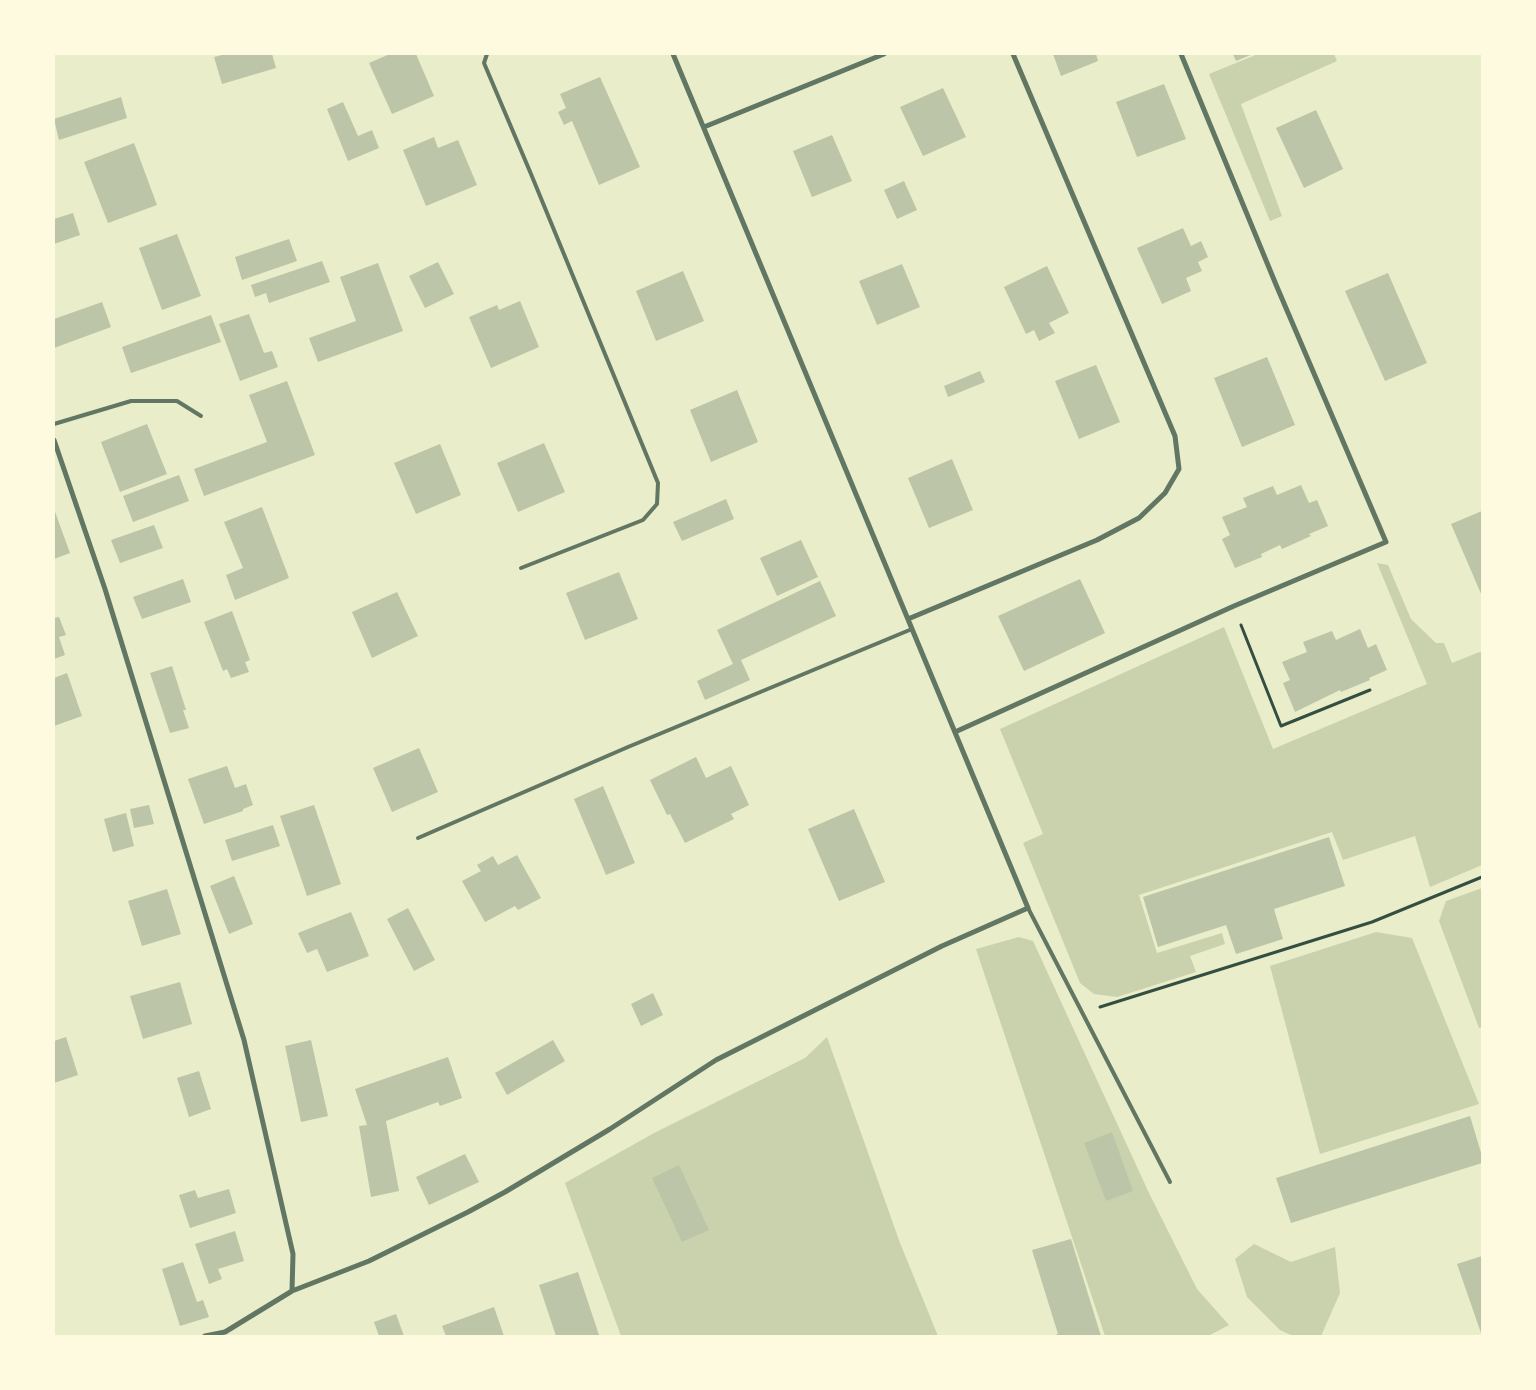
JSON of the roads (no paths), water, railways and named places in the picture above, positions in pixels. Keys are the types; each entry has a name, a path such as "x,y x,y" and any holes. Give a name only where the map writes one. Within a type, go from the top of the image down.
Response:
{"street":[{"path":"205,1336 225,1334 292,1291 369,1261 476,1208 610,1130 716,1060 942,946 1028,908 673,54"},
{"path":"704,127 884,54"},
{"path":"908,619 1097,540 1139,518 1165,493 1179,469 1174,436 1013,54"},
{"path":"955,732 1234,606 1386,542 1277,287 1181,54"},
{"path":"54,440 105,589 244,1040 293,1254 292,1291"}],"lane":[{"path":"487,54 484,63 658,482 657,504 643,520 521,568"},
{"path":"54,424 132,401 177,401 201,416"},
{"path":"418,838 912,629"},
{"path":"1028,908 1170,1182"}]}
